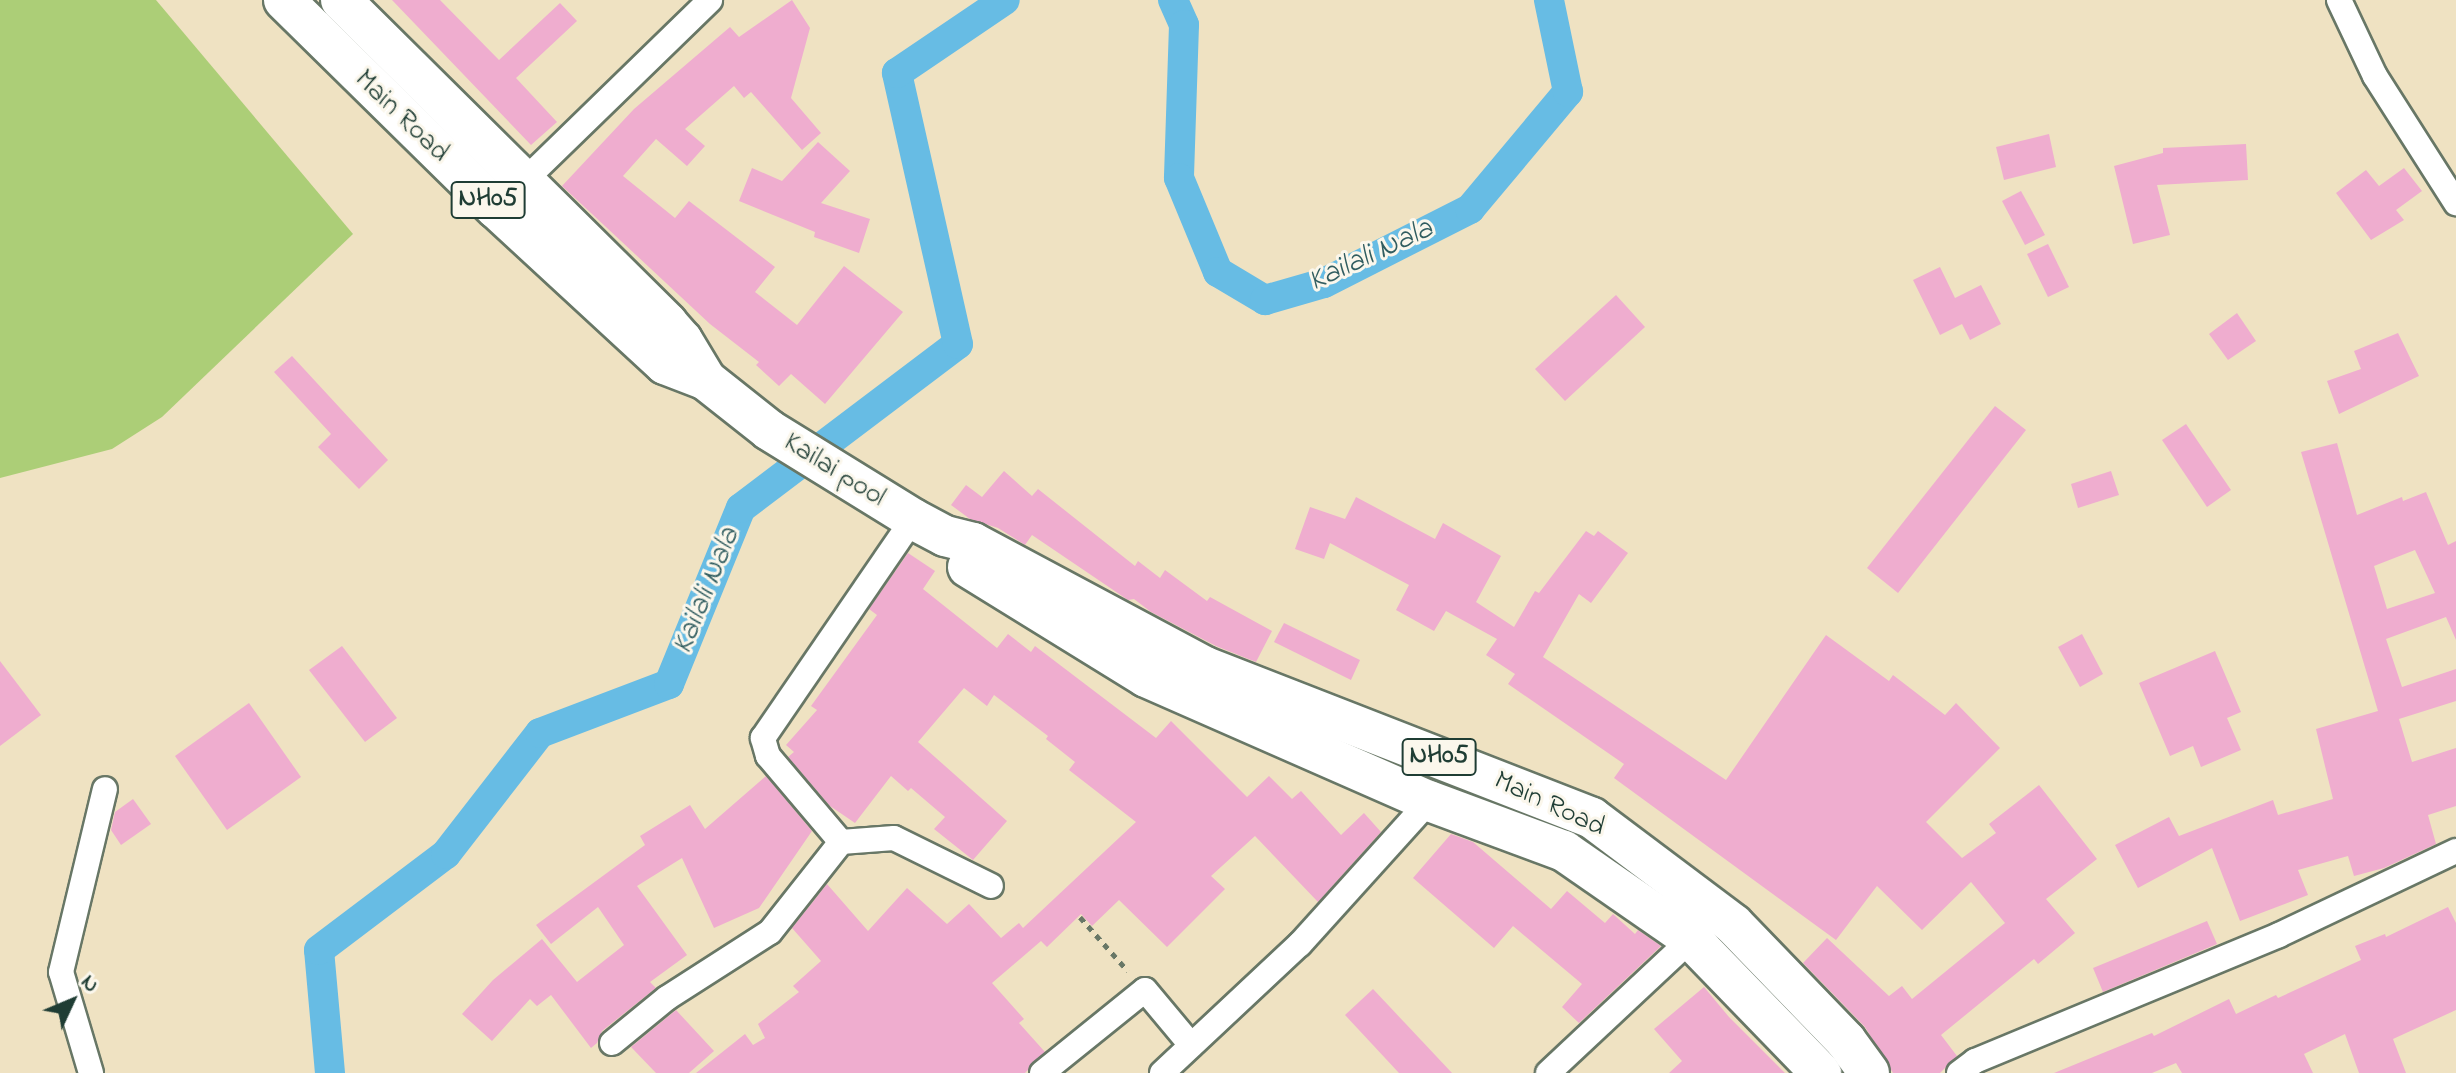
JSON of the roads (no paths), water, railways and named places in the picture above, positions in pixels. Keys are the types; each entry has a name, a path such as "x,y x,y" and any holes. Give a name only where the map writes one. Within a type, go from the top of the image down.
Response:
{"main road":[{"name":"Main Road","path":"284,0 645,348 665,364 706,380 769,430"},
{"name":"Main Road","path":"341,0 682,340 706,380"},
{"name":"Kailai pool","path":"769,430 919,522"},
{"name":"Main Road","path":"919,522 959,561 1146,677 1429,801 1564,851 1691,939 1821,1073"},
{"name":"Main Road","path":"919,522 973,543 1205,667 1592,818 1733,924 1846,1041 1869,1073"}],"street":[{"path":"523,182 710,0"},
{"path":"2339,0 2375,76 2456,203"},
{"path":"841,842 768,756 763,738 919,522"},
{"path":"91,1073 61,972 105,789"},
{"path":"1162,1073 1300,944 1429,801"},
{"path":"612,1043 667,998 770,932 841,842 894,838 991,886"},
{"path":"1959,1073 1975,1061 2279,935 2456,851"},
{"path":"1548,1073 1691,939"},
{"path":"1042,1073 1145,990 1191,1045"}],"waterway":[{"name":"Kailali Nala","path":"330,1073 319,950 446,854 540,733 669,684 741,508 958,344 897,73 1005,0"},
{"name":"Kailali Nala","path":"1173,0 1184,25 1179,178 1218,272 1265,300 1324,283 1470,209 1568,92 1549,0"}]}
